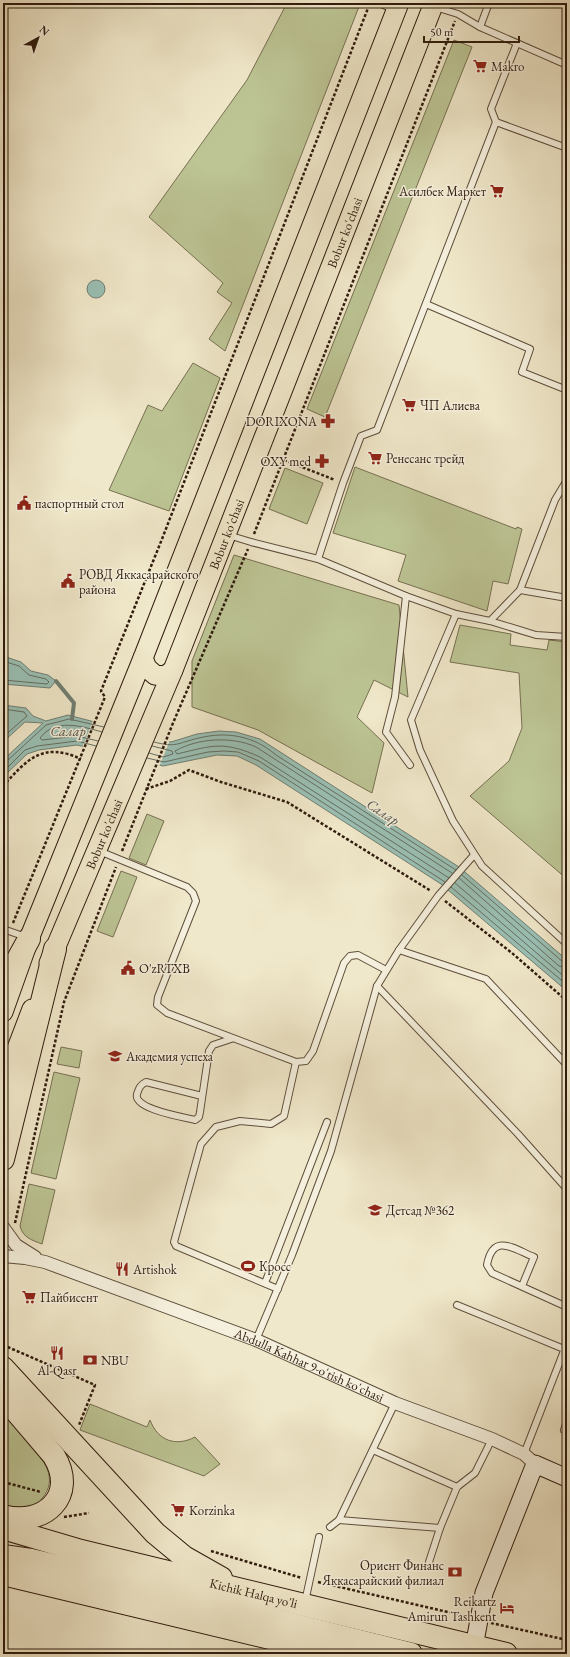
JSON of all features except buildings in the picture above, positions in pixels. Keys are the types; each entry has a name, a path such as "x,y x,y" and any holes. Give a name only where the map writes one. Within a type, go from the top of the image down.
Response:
{"highway":[{"path":"3,986 19,935"},
{"path":"3,1158 55,949"},
{"path":"3,1368 161,1540 184,1557 247,1591"},
{"path":"3,1396 54,1456 61,1472 52,1492 52,1506 41,1514 26,1519 3,1516"},
{"name":"Kichik Halqa yo'li","path":"3,1528 81,1551 247,1591 299,1615 473,1650 506,1654"},
{"path":"3,1556 31,1560 90,1574 299,1615 411,1654"},
{"path":"3,1574 337,1654"}],"main road":[{"name":"Bobur ko'chasi","path":"3,1085 55,949 173,670 434,5"},
{"path":"3,1012 19,935 101,763 398,7"},
{"path":"143,658 147,668 155,676 165,676 173,670"}],"street":[{"name":"Abdulla Kahhar 9-o'tish ko'chasi","path":"3,1227 16,1245 45,1262"},
{"name":"Abdulla Kahhar 9-o'tish ko'chasi","path":"3,1256 45,1262 256,1340 395,1403 492,1439 567,1478"},
{"path":"473,1650 484,1593 530,1459"}],"lane":[{"path":"379,3 398,7"},
{"path":"480,27 489,3"},
{"path":"434,5 458,14 480,27 516,43 566,63"},
{"path":"318,559 343,483 361,436 377,430 496,122 491,109 516,43"},
{"path":"496,122 567,148"},
{"path":"426,304 530,349 522,372 567,390"},
{"path":"490,621 520,590 555,500 567,480"},
{"path":"226,534 318,559 406,596 456,614 490,621 536,636 567,637"},
{"path":"520,590 567,598"},
{"path":"406,596 395,697 386,732 410,765"},
{"path":"456,614 412,720 420,750 454,821 474,855 491,876 567,944"},
{"path":"97,850 118,860 187,887 193,893 196,900 158,997 157,1005 166,1013 231,1039 296,1062 306,1061 313,1051 344,963 350,956 358,955 386,970"},
{"path":"256,1340 278,1289 331,1151 377,986 399,950 438,896 474,855"},
{"path":"3,929 19,935"},
{"path":"399,950 486,979 567,1065"},
{"path":"377,986 512,1128 567,1189"},
{"path":"202,1096 146,1082 138,1088 136,1097 138,1101 146,1107 195,1120 198,1117 202,1096 209,1050 213,1045 231,1039"},
{"path":"278,1289 176,1246 174,1242 201,1144 216,1127 240,1121 271,1124 284,1116 296,1062"},
{"path":"266,1283 327,1122"},
{"path":"522,1286 534,1257 506,1245 496,1245 493,1248 488,1260 488,1268 492,1273 567,1307"},
{"path":"457,1305 566,1346 530,1459"},
{"path":"330,1527 339,1520 395,1403"},
{"path":"564,1430 567,1421"},
{"path":"429,1562 440,1528 457,1487 475,1474 492,1439"},
{"path":"373,1450 457,1487"},
{"path":"339,1520 440,1528"},
{"path":"299,1615 319,1537"}],"path":[{"path":"19,935 57,813 82,757 105,697 101,691 162,539 370,3"},
{"path":"16,1226 16,1219 27,1178 64,1002 146,789 251,542 284,460 458,14"},
{"path":"284,460 343,483"},
{"path":"3,786 31,758 43,754 60,752 82,757"},
{"path":"146,789 170,781 189,770 221,782 287,802 438,896 512,953 567,1002"},
{"path":"3,1345 95,1384 76,1432"},
{"path":"3,1482 52,1492"},
{"path":"490,1622 567,1640"}],"green space":[{"path":"287,3 360,4 225,351 209,339 232,303 217,292 223,283 149,217 247,80"},
{"path":"454,40 472,47 325,417 307,409"},
{"path":"193,363 220,378 169,511 109,490 148,405 162,411"},
{"path":"355,467 516,529 517,527 522,529 508,584 493,581 487,611 398,581 406,555 333,533"},
{"path":"285,468 323,483 307,524 269,509"},
{"path":"234,555 399,605 408,697 374,680 357,717 384,743 372,793 258,730 192,707 192,661"},
{"path":"460,625 511,634 510,645 547,650 549,640 567,642 567,879 470,796 509,761 522,728 519,673 450,662"},
{"path":"147,814 164,821 146,865 129,858"},
{"path":"121,871 137,877 113,937 97,931"},
{"path":"61,1047 82,1051 79,1068 57,1064"},
{"path":"54,1072 80,1078 56,1179 31,1173"},
{"path":"29,1184 55,1190 42,1244 31,1240 26,1236 21,1230 20,1226"},
{"path":"90,1404 147,1427 150,1420 158,1433 168,1440 181,1442 195,1437 220,1464 204,1476 80,1430"},
{"path":"3,1412 41,1458 48,1472 48,1488 44,1496 37,1504 41,1508 3,1512"}],"water":[{"path":"96,280 102,283 105,289 102,295 96,298 90,295 87,289 90,283"},
{"path":"3,656 21,662 31,671 48,675 56,681 50,688 3,684"},
{"name":"Салар","path":"3,705 26,708 33,716 46,721 68,715 171,742 197,734 219,731 236,732 260,739 459,867 567,960 567,991 441,884 256,765 237,756 217,755 163,766 77,745 39,750 27,754 3,777 3,760 43,723 25,722 3,742"}],"pier":[{"path":"94,718 170,740 159,767 82,748"}],"waterway":[{"path":"56,681 74,703 72,719"}],"place":[{"name":"Makro","path":"480,66"},
{"name":"Асилбек Маркет","path":"497,191"},
{"name":"ЧП Алиева","path":"409,405"},
{"name":"DORIXONA","path":"328,421"},
{"name":"Ренесанс трейд","path":"375,458"},
{"name":"OXY med","path":"322,461"},
{"name":"паспортный стол","path":"24,503"},
{"name":"РОВД Яккасарайского района","path":"68,581"},
{"name":"O'zRTXB","path":"128,968"},
{"name":"Академия успеха","path":"115,1056"},
{"name":"Детсад №362","path":"375,1210"},
{"name":"Кросс","path":"248,1266"},
{"name":"Artishok","path":"122,1269"},
{"name":"Пайбисент","path":"29,1297"},
{"name":"Al-Qasr","path":"57,1353"},
{"name":"NBU","path":"90,1360"},
{"name":"Korzinka","path":"178,1510"},
{"name":"Ориент Финанс Яккасарайский филиал","path":"455,1572"},
{"name":"Reikartz Amirun Tashkent","path":"507,1608"}]}
